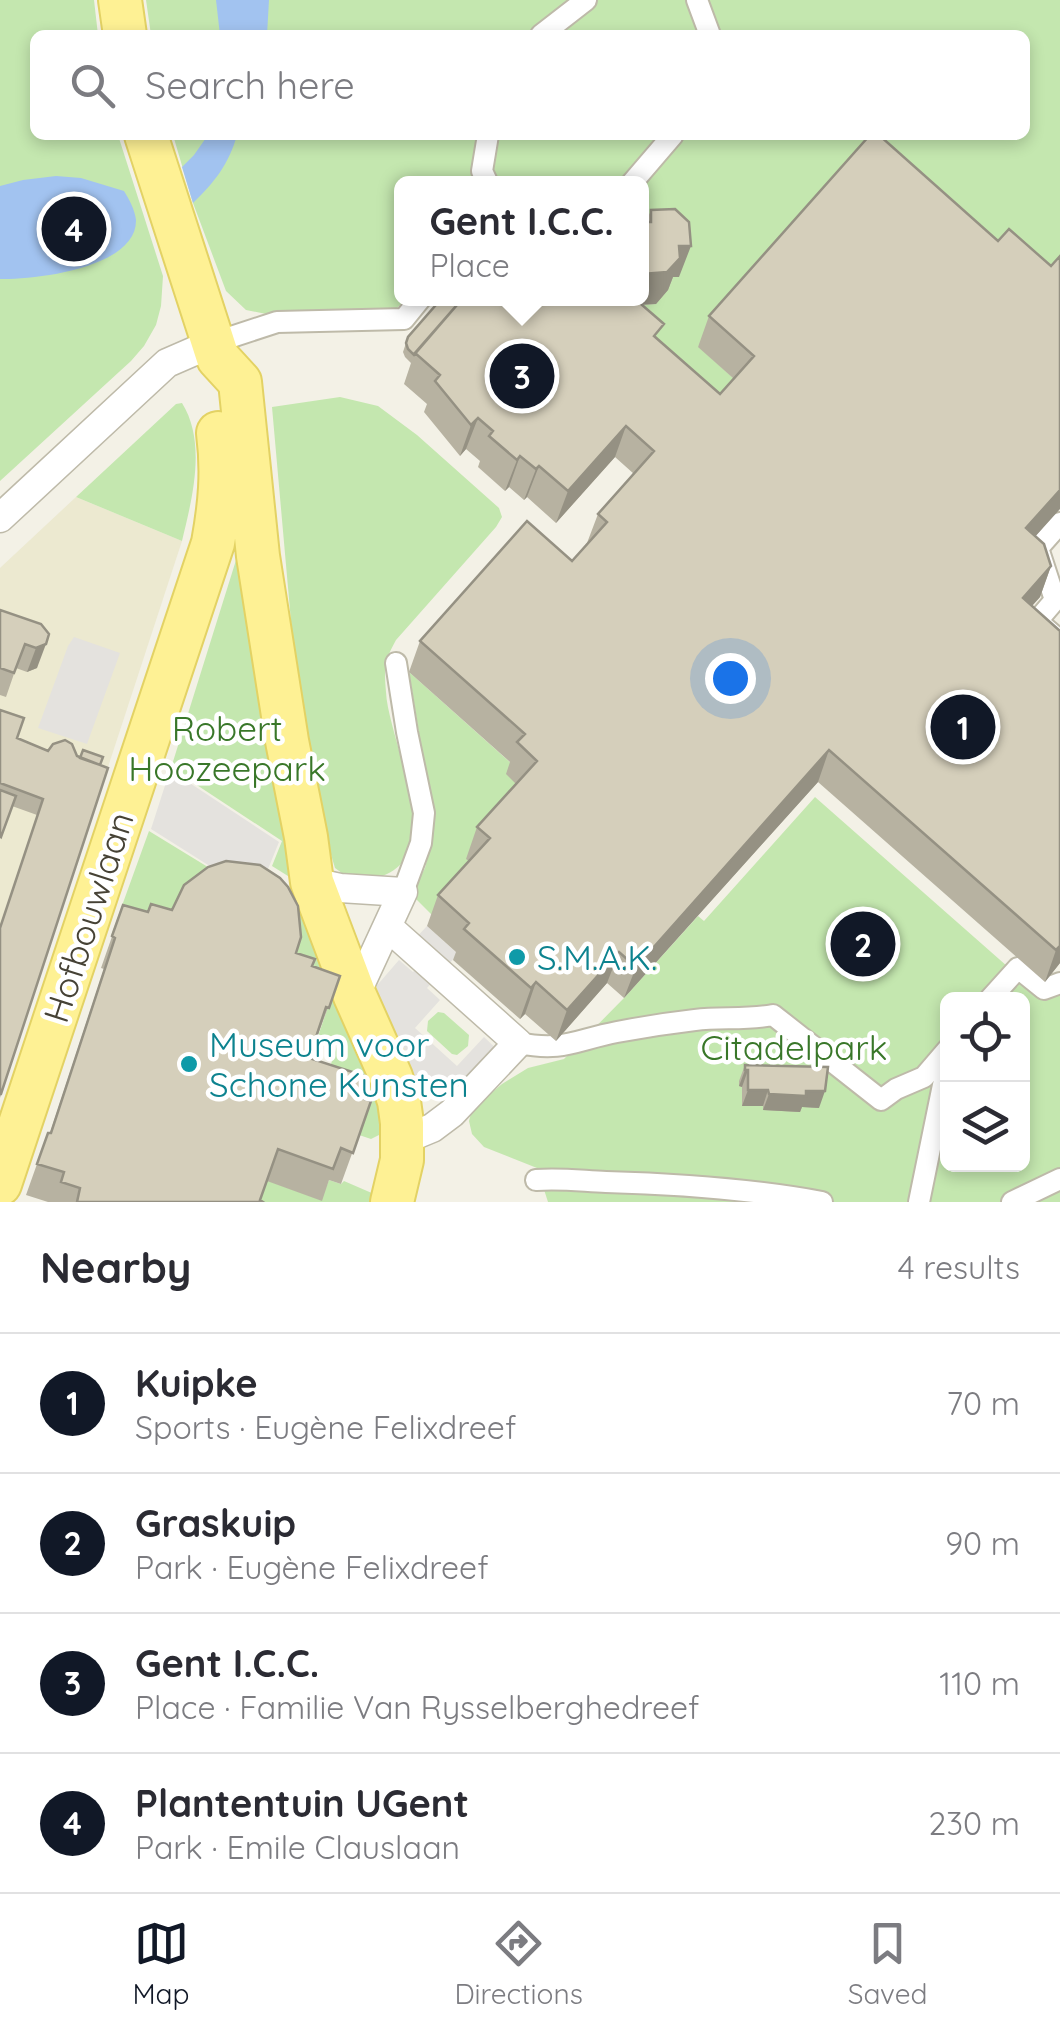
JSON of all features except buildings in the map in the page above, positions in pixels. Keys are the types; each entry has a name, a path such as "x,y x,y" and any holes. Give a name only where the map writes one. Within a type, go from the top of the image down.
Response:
{"main road":[{"path":"120,0 124,30"},
{"path":"148,140 224,361 312,882 400,1101 402,1160 392,1202"},
{"name":"Hofbouwlaan","path":"0,1184 213,543 220,503 221,459 212,382 224,361"}],"street":[{"path":"548,30 586,0"},
{"path":"697,0 708,30"},
{"path":"484,176 487,140"},
{"path":"638,176 669,140"},
{"path":"0,518 166,363 224,361 278,322 404,318 414,306"},
{"path":"1060,523 1038,548 1056,600 1037,621 1060,641"},
{"path":"355,996 403,892 421,842 424,812 396,663"},
{"path":"312,882 403,892"},
{"path":"388,927 518,1043 543,1048 568,1046 648,1027 773,1016 881,1100 896,1088 924,1076 940,1058"},
{"path":"997,992 1018,968 1044,989 1060,983"},
{"path":"402,1140 432,1128 452,1113 518,1043"},
{"path":"919,1202 944,1082"},
{"path":"1012,1202 1060,1179"},
{"path":"536,1180 680,1184 822,1202"}],"shaded area":[{"path":"76,497 182,541 0,1097 0,568"},
{"path":"74,637 120,653 87,744 38,728"},
{"path":"170,770 279,842 257,896 151,829"},
{"path":"427,926 458,954 427,988 440,1000 415,1028 457,1066 484,1037 505,1057 452,1113 406,1070 373,990 399,960 413,972 429,956 413,941"}],"green space":[{"path":"0,0 94,0 97,30 30,30 30,140 120,140 163,276 161,306 156,325 131,361 0,481"},
{"path":"146,0 1060,0 1060,274 698,346 743,387 709,426 631,306 656,304 649,272 649,176 394,176 394,306 399,306 395,310 276,316 246,310 226,291 174,140 1030,140 1030,30 150,30"},
{"path":"340,397 378,406 499,508 502,517 396,640 389,654 386,692 409,790 412,841 404,861 387,874 368,879 348,877 335,868 321,821 297,689 272,407"},
{"path":"182,403 190,419 196,453 182,541 76,497 176,404"},
{"name":"Robert Hoozeepark","path":"237,557 300,876 288,876 272,866 282,841 171,768"},
{"path":"409,672 513,765 525,792 478,869 435,918 416,899 409,899 425,868 432,839 431,807"},
{"name":"Citadelpark","path":"815,797 1041,996 1060,994 1060,1202 548,1202 537,1168 484,1147 472,1134 472,1109 528,1068 564,1059 698,916 704,921"},
{"name":"Robert Hoozeepark","path":"149,831 257,897 304,889 380,1084 385,1128 379,1135 371,1139 359,1135 327,1076 337,1046 317,1039 328,1007 180,909 111,936"},
{"path":"438,1012 469,1035 468,1046 457,1055 427,1031 428,1021"},
{"path":"266,1180 321,1200 329,1180 341,1184 344,1181 374,1194 375,1202 259,1202"}],"water":[{"path":"216,0 269,0 267,30 219,30"},
{"path":"204,140 235,140 220,172 193,203 182,167"},
{"path":"56,176 81,178 124,191 136,220 132,236 120,250 81,268 0,279 0,186"}],"place":[{"name":"Plantentuin UGent","path":"74,229"},
{"name":"Gent I.C.C.","path":"522,376"},
{"name":"Kuipke","path":"963,727"},
{"name":"Graskuip","path":"863,944"},
{"name":"S.M.A.K.","path":"517,957"},
{"name":"Museum voor Schone Kunsten","path":"189,1064"}]}
